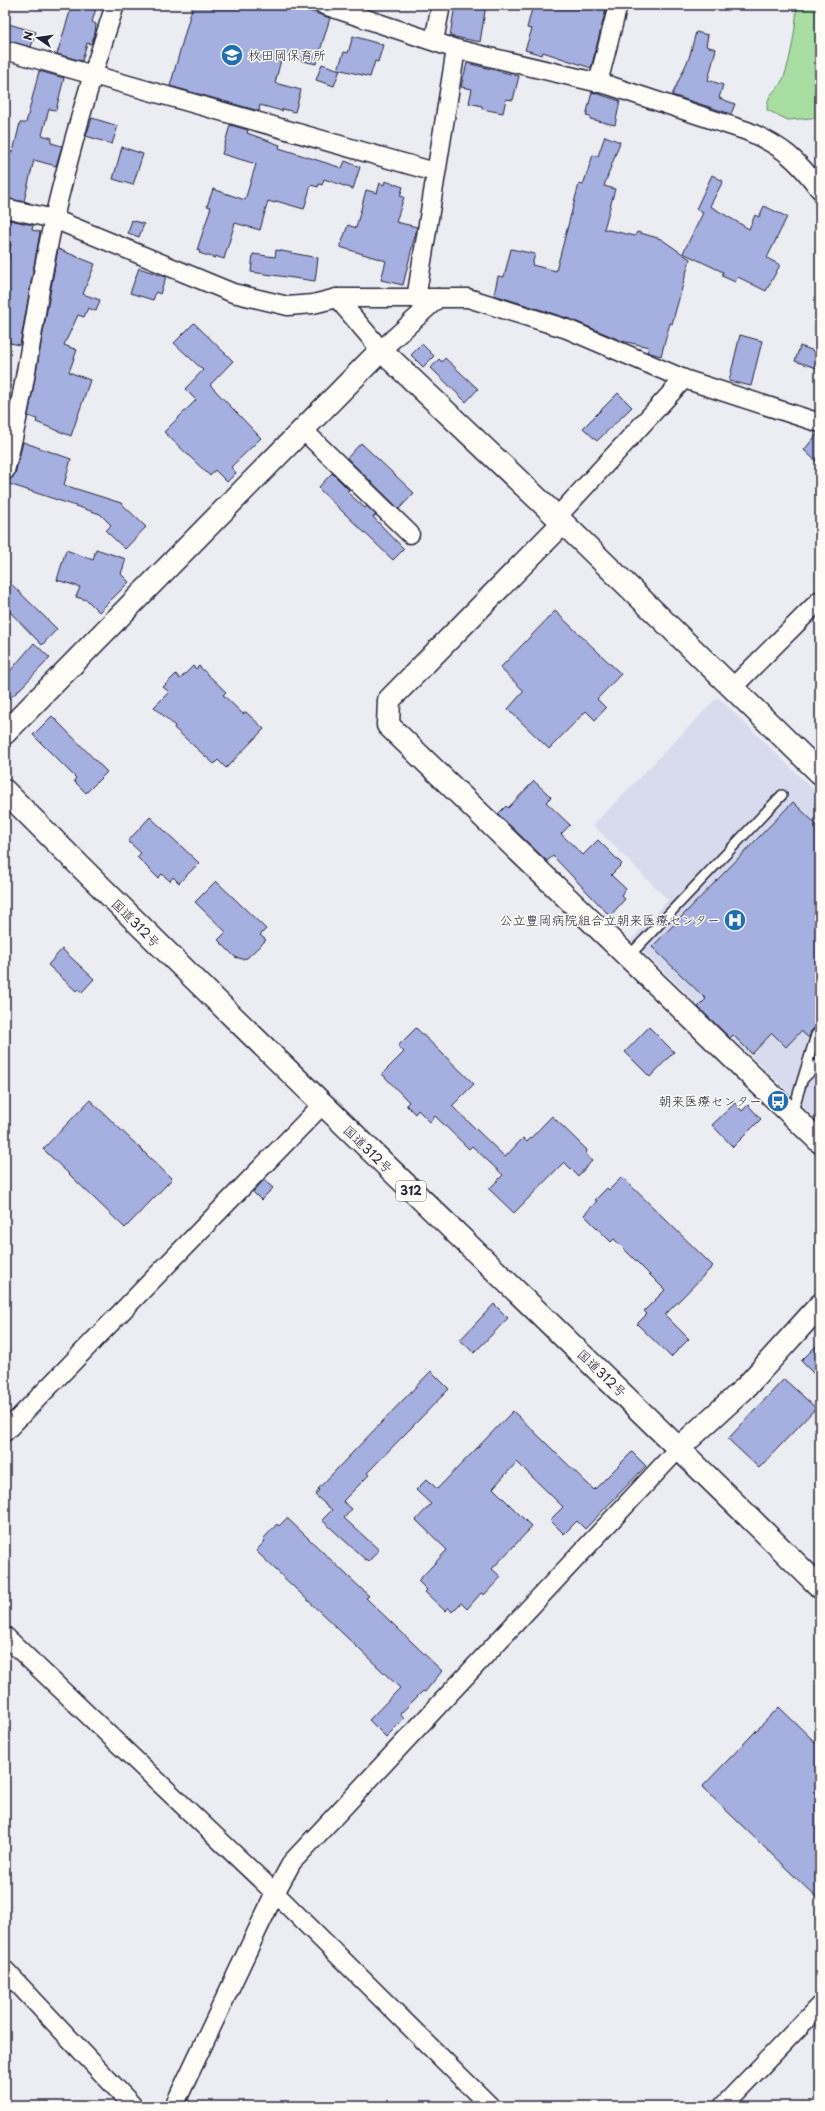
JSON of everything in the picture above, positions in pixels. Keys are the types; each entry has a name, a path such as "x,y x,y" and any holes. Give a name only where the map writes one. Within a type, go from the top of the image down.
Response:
{"main road":[{"path":"5,733 381,350 560,520 820,773"},
{"path":"560,520 389,700 388,725 820,1142"},
{"name":"国道312号","path":"5,792 150,937 322,1105 679,1448 820,1587"},
{"path":"679,1448 745,1388 820,1305"}],"street":[{"path":"5,472 11,425 54,219 92,75 115,5"},
{"path":"324,5 353,10 434,42 456,49 598,83 746,131 769,140 784,150 802,166 820,190"},
{"path":"434,42 441,5"},
{"path":"598,83 618,5"},
{"path":"416,299 456,49"},
{"path":"5,50 436,172"},
{"path":"5,208 54,219 233,293 288,306 313,304 337,298 468,298 540,320 684,379 820,423"},
{"path":"337,298 381,350 438,298"},
{"path":"560,520 684,379"},
{"path":"303,430 410,534"},
{"path":"732,688 820,600"},
{"path":"5,1432 322,1105"},
{"path":"174,2106 275,1893 292,1862 679,1448"},
{"path":"5,1636 275,1893 490,2106"},
{"path":"5,1970 133,2106"},
{"path":"723,2106 820,2005"}],"lane":[{"path":"628,956 782,795"},
{"path":"792,1115 816,1035 820,1030"},
{"path":"802,1079 820,1062"}],"shaded area":[{"name":"公立豊岡病院組合立朝来医療センター","path":"718,697 820,796 820,1123 631,940 668,900 593,825"}],"green space":[{"path":"796,5 820,5 820,119 811,118 788,120 767,110 768,100 785,75 794,32"}],"building":[{"path":"72,5 97,5 92,22 96,24 95,33 91,44 87,43 82,61 57,54"},
{"path":"193,5 292,5 330,18 316,64 282,56 275,83 301,90 295,112 283,109 282,111 260,105 259,111 170,86"},
{"path":"455,5 486,5 480,42 450,36"},
{"path":"533,5 607,5 591,68 543,52 542,55 525,50 532,29 527,28"},
{"path":"5,23 36,32 31,47 5,40"},
{"path":"696,32 708,35 706,46 716,49 708,80 723,85 719,98 735,104 731,114 672,95 689,58"},
{"path":"353,36 383,45 378,62 375,61 370,77 338,69 344,52 348,53"},
{"path":"467,63 519,76 513,100 506,99 503,113 482,109 482,106 469,103 472,89 461,87"},
{"path":"322,64 340,70 334,86 316,80"},
{"path":"39,71 64,78 56,110 49,109 42,135 52,138 51,143 62,146 56,166 34,160 24,201 30,203 5,198 5,150 13,152 20,123 26,123"},
{"path":"592,92 620,101 615,125 590,119 591,117 586,116"},
{"path":"92,118 118,126 112,144 86,136"},
{"path":"230,125 248,130 247,133 280,145 279,148 342,168 345,161 360,167 353,189 324,179 322,185 319,184 318,187 311,185 304,209 276,201 275,203 268,201 260,230 235,223 224,259 199,253 200,251 197,250 211,207 207,206 213,189 245,200 256,164 222,154"},
{"path":"605,136 620,142 604,186 615,189 604,229 635,236 637,232 661,239 690,259 672,324 670,323 661,356 647,352 649,347 622,341 570,319 494,295 498,276 504,277 511,249 535,254 532,265 556,271 579,184 583,185 593,155 598,156"},
{"path":"122,147 143,154 133,185 113,179"},
{"path":"712,175 723,181 710,206 749,229 755,215 759,217 764,206 787,217 767,258 780,265 766,291 738,277 735,282 722,276 723,272 683,253 703,213 696,209"},
{"path":"385,181 403,187 400,196 404,197 396,222 417,227 403,285 381,280 386,261 340,247 348,225 356,228 366,190 377,193 380,183 384,185"},
{"path":"5,219 33,225 32,230 40,232 20,345 5,342 5,273 11,244 5,242"},
{"path":"132,220 144,224 139,237 128,233"},
{"path":"58,249 95,264 83,294 100,300 96,311 88,308 84,317 78,315 64,345 77,350 69,372 90,380 71,436 36,422 37,419 28,416"},
{"path":"276,250 318,258 315,281 251,272 253,254 275,257"},
{"path":"139,268 166,277 160,294 156,292 153,300 130,293"},
{"path":"194,323 233,361 210,385 261,438 231,467 236,473 227,482 215,470 210,476 164,432 196,400 185,389 203,370 174,343"},
{"path":"740,335 762,341 751,386 729,381"},
{"path":"422,344 434,356 423,367 411,355"},
{"path":"800,346 820,353 820,369 795,361"},
{"path":"445,358 478,389 466,402 431,368 439,359 442,362"},
{"path":"618,393 632,407 597,441 583,428"},
{"path":"818,433 820,433 820,465 804,450"},
{"path":"23,442 71,459 64,485 121,503 146,527 125,549 106,531 111,525 100,514 6,483 15,474"},
{"path":"361,443 414,493 399,509 347,458"},
{"path":"332,473 349,490 347,492 365,508 367,506 376,515 373,517 404,549 393,560 318,488"},
{"path":"96,549 126,559 121,574 129,582 99,612 87,600 76,597 80,587 57,580 66,550 93,560"},
{"path":"5,578 57,629 42,645 5,607"},
{"path":"555,611 621,674 597,699 606,708 595,720 586,711 549,749 508,709 524,691 500,668"},
{"path":"34,643 50,658 17,692 5,702 5,677"},
{"path":"193,666 196,669 199,666 226,692 223,695 243,714 246,712 264,729 226,768 218,760 214,764 174,728 175,726 154,707 169,692 163,687 176,674 180,679"},
{"path":"52,716 107,772 86,793 74,781 76,778 33,735"},
{"path":"534,781 551,797 546,802 570,825 561,834 583,855 598,840 622,864 611,875 626,889 621,895 625,899 610,916 553,856 547,861 498,814 506,806 508,808"},
{"path":"793,802 820,828 820,1011 814,1018 820,1024 811,1031 809,1038 801,1031 786,1047 772,1033 752,1054 733,1035 730,1038 698,1007 706,999 652,947"},
{"path":"150,817 199,863 179,883 173,877 170,881 162,874 158,878 137,857 141,853 128,841"},
{"path":"216,881 266,929 260,935 266,940 247,958 242,959 235,957 218,940 226,932 195,902"},
{"path":"62,949 94,979 82,992 78,989 76,991 48,965"},
{"path":"649,1027 674,1052 650,1077 625,1052"},
{"path":"416,1028 474,1084 452,1106 505,1157 523,1138 527,1142 552,1116 587,1150 586,1154 592,1161 578,1176 564,1162 514,1213 489,1189 503,1175 472,1146 469,1149 435,1116 430,1122 418,1110 415,1114 406,1105 409,1102 382,1074 404,1052 398,1046"},
{"path":"90,1100 172,1179 125,1228 43,1149"},
{"path":"735,1103 742,1111 748,1105 761,1119 733,1147 712,1125"},
{"path":"622,1177 713,1266 665,1315 689,1339 671,1357 637,1324 647,1314 644,1311 665,1290 614,1239 611,1242 584,1215 597,1201 595,1200 607,1188 609,1190"},
{"path":"264,1180 273,1188 261,1200 253,1192"},
{"path":"494,1304 508,1318 474,1353 460,1340"},
{"path":"820,1342 820,1380 801,1361"},
{"path":"431,1371 449,1389 367,1473 369,1475 343,1501 352,1509 344,1518 379,1550 368,1562 322,1520 332,1510 315,1495 319,1490 318,1489"},
{"path":"784,1379 816,1408 759,1468 728,1439"},
{"path":"513,1411 594,1490 632,1452 646,1466 585,1529 577,1521 564,1534 550,1520 563,1507 517,1462 493,1488 532,1527 492,1569 501,1577 484,1595 481,1593 467,1609 461,1603 452,1612 448,1607 445,1611 425,1592 427,1590 418,1581 447,1550 416,1520 431,1504 416,1490 427,1479 437,1489"},
{"path":"287,1518 369,1596 366,1598 442,1671 425,1692 423,1691 400,1714 404,1719 386,1737 369,1720 400,1688 256,1551 265,1541 263,1539 277,1524 279,1526"},
{"path":"779,1707 820,1747 820,1901 702,1787"}],"place":[{"name":"枚田岡保育所","path":"232,55"},
{"name":"公立豊岡病院組合立朝来医療センター","path":"735,920"},
{"name":"朝来医療センター","path":"778,1101"}]}
